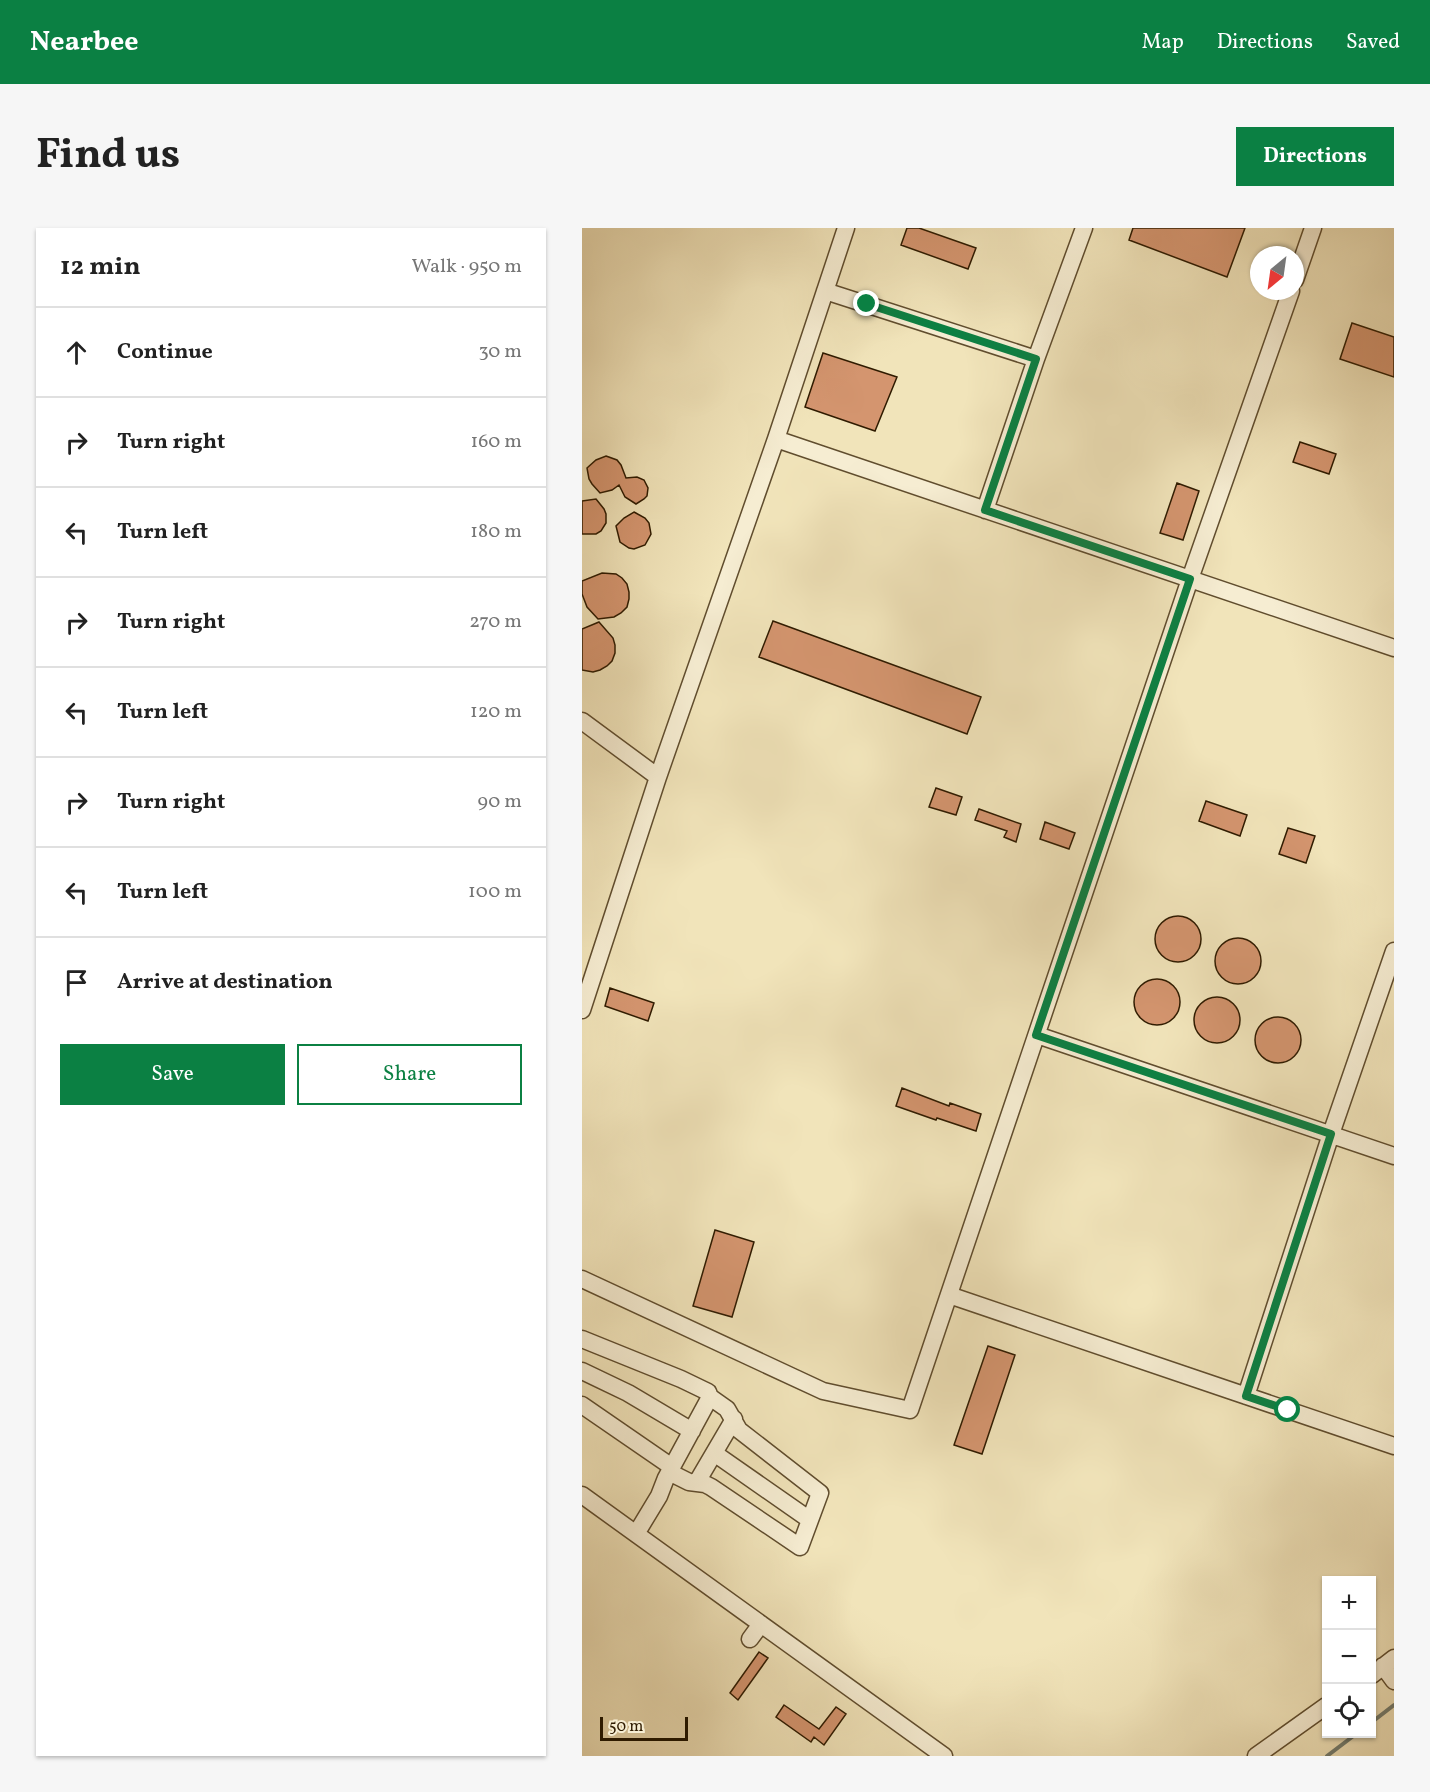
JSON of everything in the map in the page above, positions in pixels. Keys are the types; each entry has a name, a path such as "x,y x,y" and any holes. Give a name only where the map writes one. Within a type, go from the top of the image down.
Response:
{"lane":[{"path":"582,1010 658,777 776,439 846,228"},
{"path":"985,510 1036,359 1084,228"},
{"path":"1304,254 1313,228"},
{"path":"825,291 1036,359"},
{"path":"582,1279 824,1391 910,1410 1190,579 1288,300"},
{"path":"776,439 1394,648"},
{"path":"582,721 658,777"},
{"path":"1246,1396 1331,1134 1394,951"},
{"path":"1036,1035 1394,1155"},
{"path":"949,1295 1394,1446"},
{"path":"582,1339 708,1392 710,1397 727,1409 739,1430 820,1493 800,1547 711,1486 681,1479 669,1472 582,1405"},
{"path":"582,1371 628,1394 692,1431"},
{"path":"639,1529 659,1496 669,1472 710,1397"},
{"path":"697,1482 734,1419"},
{"path":"714,1453 810,1520"},
{"path":"582,1495 639,1529 761,1624 944,1756"},
{"path":"750,1639 761,1624"},
{"path":"1383,1666 1394,1681"},
{"path":"1256,1756 1322,1709"}],"building":[{"path":"907,228 919,228 976,248 968,269 901,245"},
{"path":"1133,228 1245,228 1227,277 1129,240"},
{"path":"1352,323 1394,337 1394,377 1340,359"},
{"path":"823,353 897,377 875,431 805,407"},
{"path":"1300,442 1336,454 1329,474 1293,462"},
{"path":"606,456 617,460 626,478 637,477 644,480 648,488 644,499 636,504 625,497 619,485 612,490 600,493 592,484 587,468 596,460"},
{"path":"1177,483 1199,491 1183,540 1160,533"},
{"path":"596,499 604,509 606,523 596,534 582,534 582,501"},
{"path":"634,512 649,523 651,534 645,545 634,549 620,542 616,526"},
{"path":"602,573 616,574 622,578 627,584 629,599 627,607 621,613 614,617 598,619 587,607 582,594 582,581"},
{"path":"773,621 981,697 967,734 759,657"},
{"path":"599,622 613,638 615,653 612,661 600,670 593,672 582,670 582,629"},
{"path":"936,788 962,797 956,815 929,807"},
{"path":"1206,801 1247,815 1240,836 1199,821"},
{"path":"979,809 1021,824 1016,842 1004,837 1007,831 975,820"},
{"path":"1045,822 1075,833 1069,849 1040,839"},
{"path":"1288,828 1315,836 1306,863 1279,854"},
{"path":"1178,916 1194,923 1201,939 1194,955 1178,962 1162,955 1155,939 1162,923"},
{"path":"1238,938 1254,945 1261,961 1254,977 1238,984 1222,977 1215,961 1222,945"},
{"path":"1157,979 1173,986 1180,1002 1173,1018 1157,1025 1141,1018 1134,1002 1141,986"},
{"path":"610,988 654,1003 648,1021 605,1006"},
{"path":"1217,997 1233,1004 1240,1020 1233,1036 1217,1043 1201,1036 1194,1020 1201,1004"},
{"path":"1278,1017 1294,1024 1301,1040 1294,1056 1278,1063 1262,1056 1255,1040 1262,1024"},
{"path":"902,1088 949,1106 950,1103 981,1114 976,1131 896,1106"},
{"path":"715,1230 754,1242 732,1317 693,1306"},
{"path":"988,1346 1015,1355 982,1454 954,1445"},
{"path":"759,1652 768,1658 738,1700 730,1693"},
{"path":"784,1705 819,1729 836,1707 846,1714 824,1745 814,1737 811,1742 776,1717"}],"waterway":[{"path":"1376,1719 1394,1705"},
{"path":"1327,1756 1351,1738"}],"route":[{"path":"867,304 1036,359 985,510 1190,579 1036,1035 1331,1134 1246,1396 1288,1410"}]}
